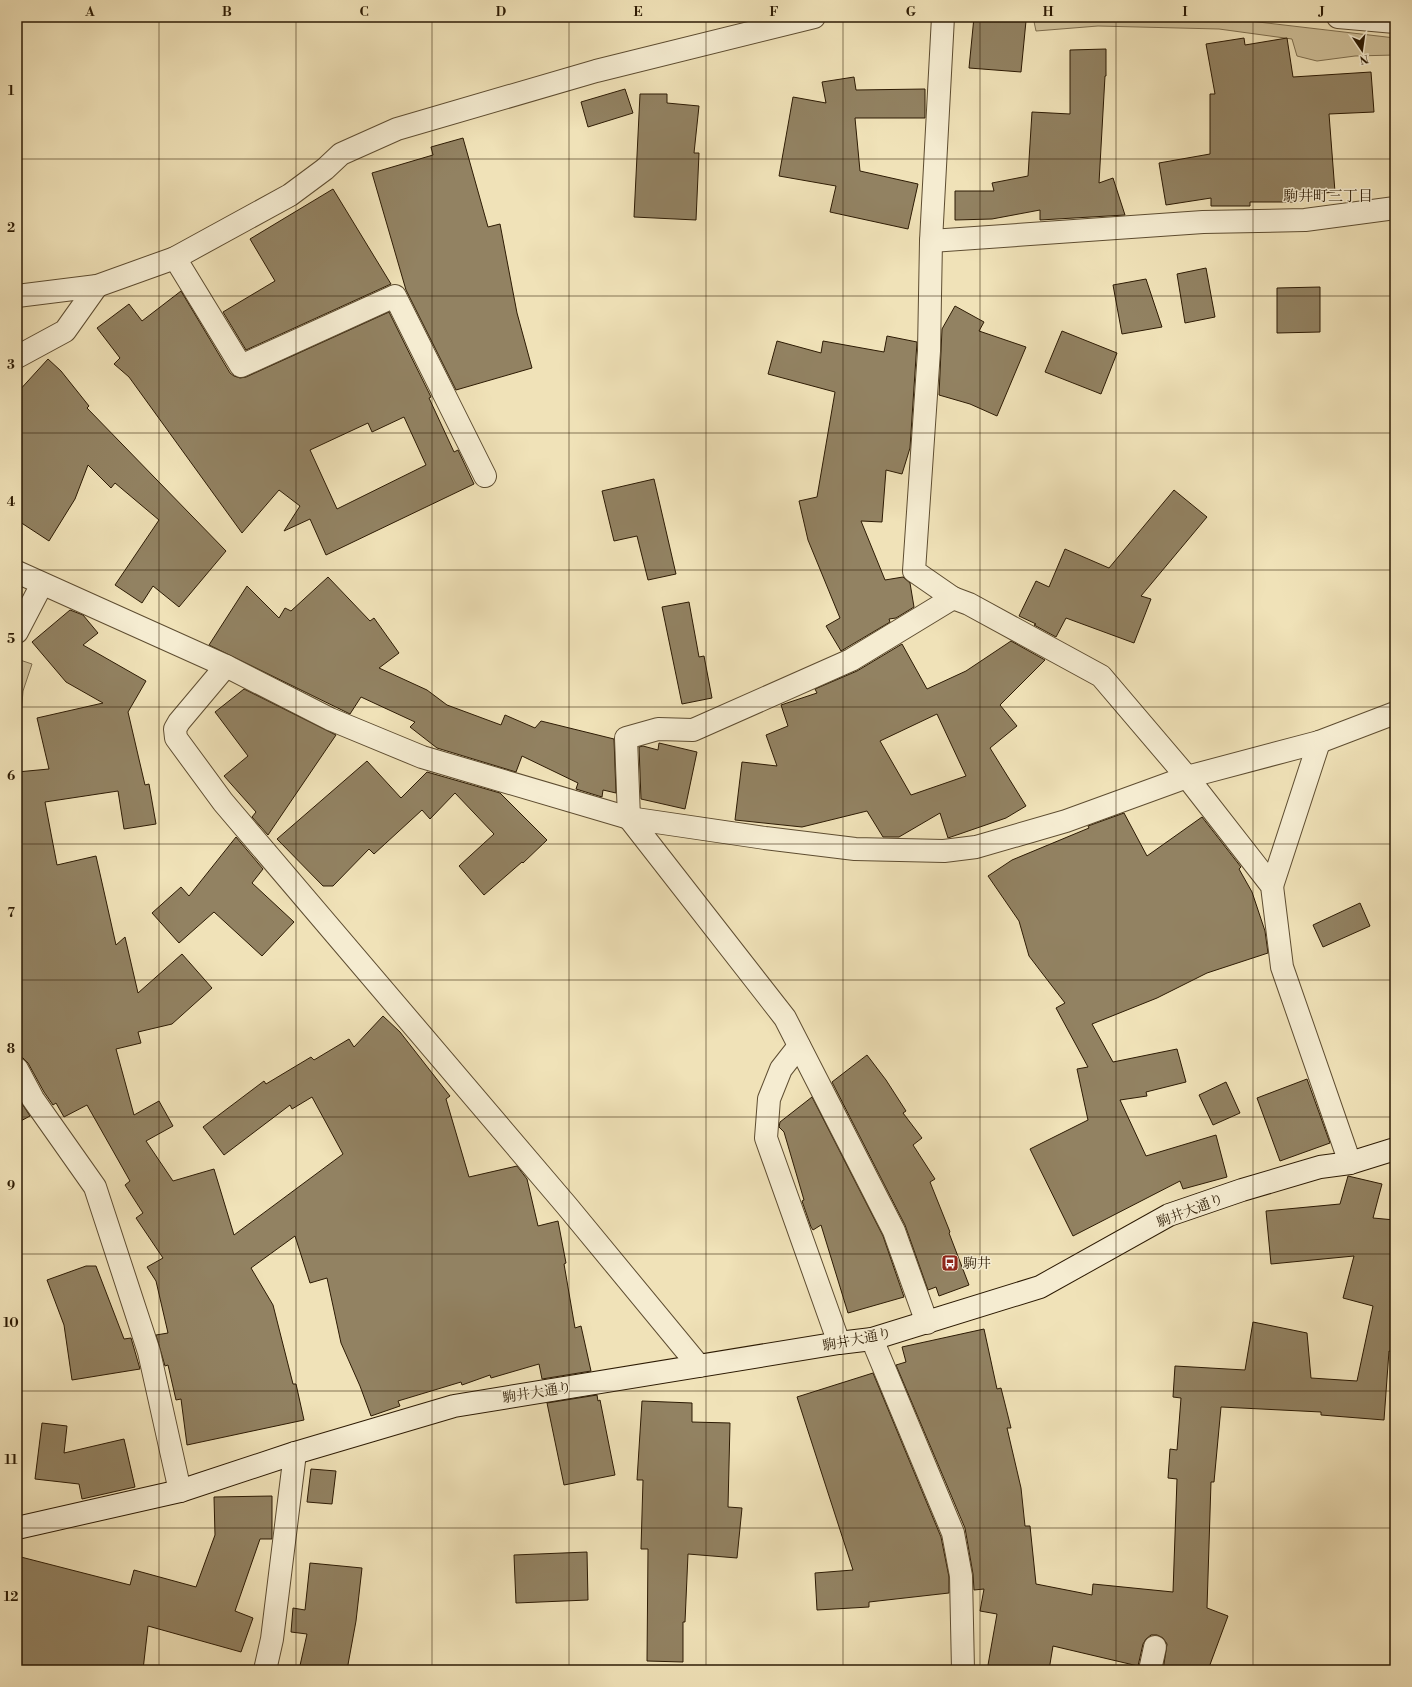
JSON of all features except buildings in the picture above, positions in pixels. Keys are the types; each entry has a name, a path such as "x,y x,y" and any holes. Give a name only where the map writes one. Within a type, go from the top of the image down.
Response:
{"street":[{"path":"17,296 97,286 175,258 290,195 325,169 341,154 397,129 596,71 814,17"},
{"path":"943,17 931,241 929,351 914,571 953,598 969,604 1101,676 1187,777 1272,886"},
{"path":"1338,17 1395,22"},
{"path":"931,241 1203,222 1305,220 1395,208"},
{"path":"175,258 241,366 395,296 484,476"},
{"path":"17,357 65,331 97,286"},
{"path":"17,572 226,666 330,719 422,757 628,818 855,850 944,850 976,847 1066,821 1187,777 1319,742 1395,713"},
{"path":"17,632 42,584"},
{"path":"928,1322 894,1230 784,1018 628,818 626,738 658,730 693,730 851,660 953,598"},
{"path":"226,666 179,722 175,729 176,738 223,802 562,1200 699,1366"},
{"path":"1319,742 1272,886 1282,967 1350,1163"},
{"path":"799,1046 782,1069 769,1099 766,1138 839,1343"},
{"path":"17,1069 32,1099 95,1187 149,1352 180,1491"},
{"name":"駒井大通り","path":"17,1528 180,1491 295,1453 454,1406 839,1343 872,1339 1040,1287 1169,1215 1242,1190 1320,1167 1350,1163 1395,1148"},
{"path":"872,1339 953,1532 961,1576 963,1670"},
{"path":"265,1670 272,1639 295,1453"},
{"path":"1150,1670 1155,1647"}],"shaded area":[{"path":"1033,17 1224,18 1395,38 1395,55 1355,56 1317,61 1297,56 1292,39 1219,29 1098,26 1036,31"},
{"path":"17,659 32,664 23,691 18,753 17,753"}],"place":[{"name":"駒井","path":"950,1263"}],"district":[{"name":"駒井町三丁目","path":"1328,196"}]}
